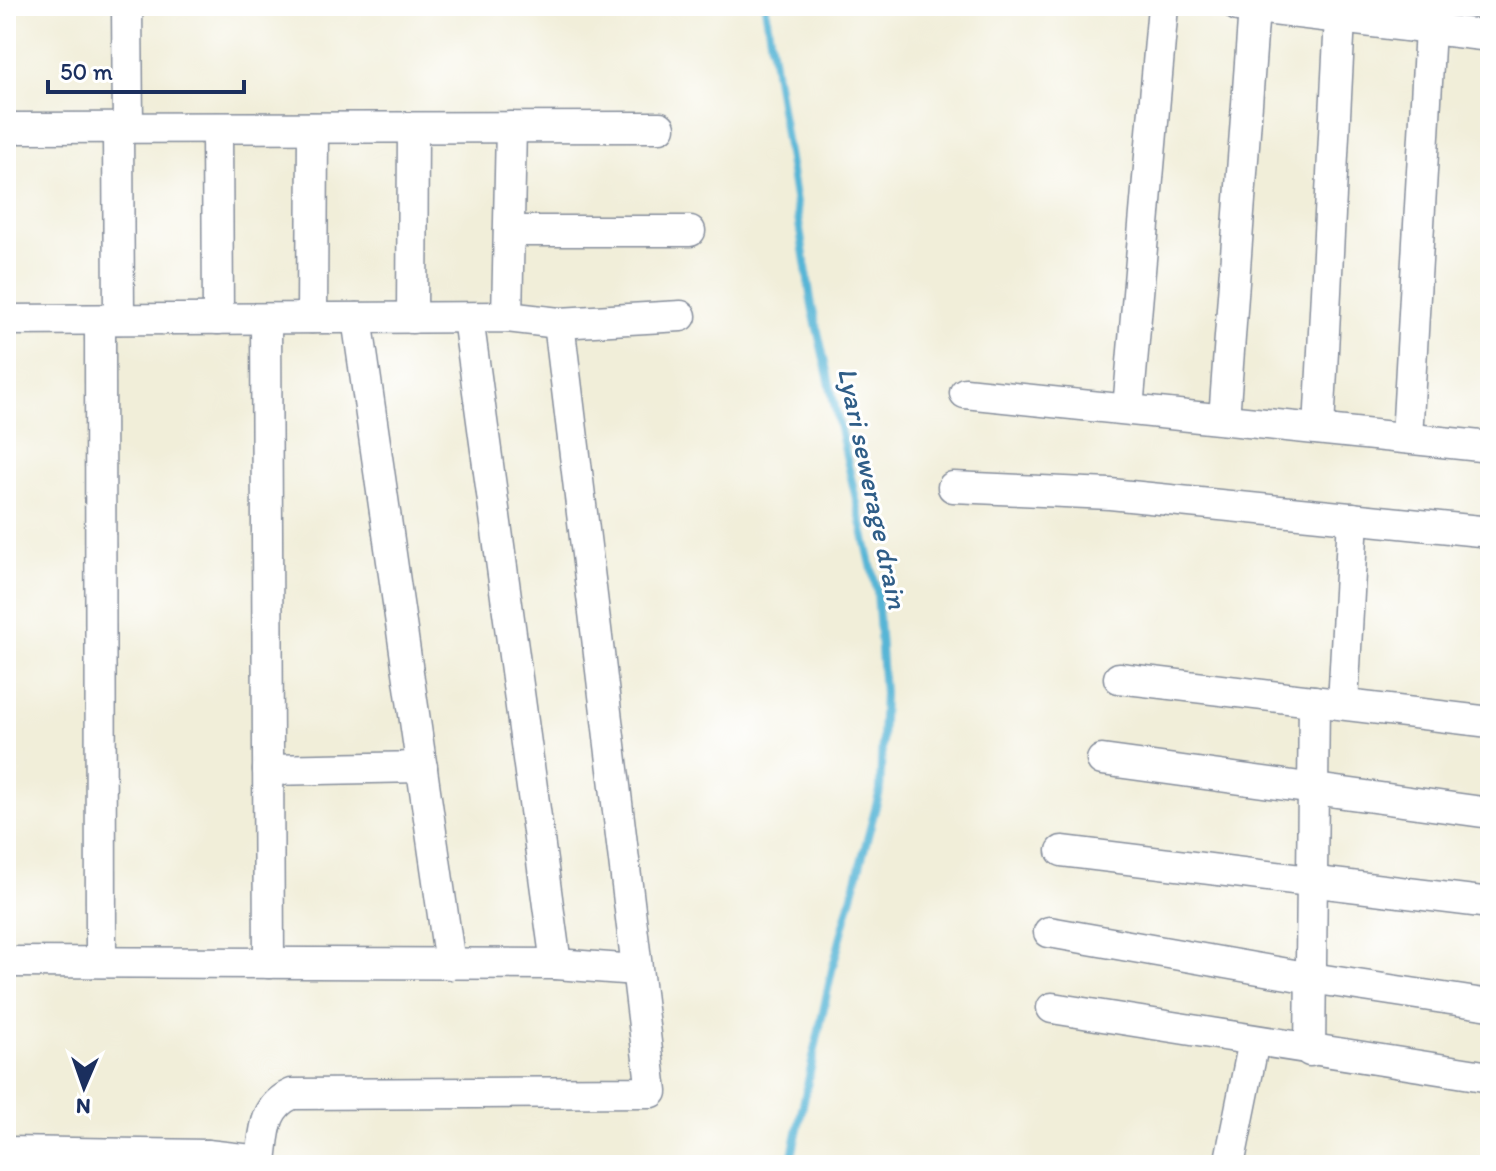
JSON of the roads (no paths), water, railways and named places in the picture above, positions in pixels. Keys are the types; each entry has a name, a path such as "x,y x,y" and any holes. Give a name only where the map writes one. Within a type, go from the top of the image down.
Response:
{"street":[{"path":"101,962 109,320 123,128 127,6"},
{"path":"1128,409 1163,6"},
{"path":"1224,419 1246,7 1490,36"},
{"path":"1319,429 1340,18"},
{"path":"1407,438 1430,29"},
{"path":"507,317 511,127"},
{"path":"6,128 660,127"},
{"path":"217,128 218,319"},
{"path":"312,318 313,128"},
{"path":"412,318 413,128"},
{"path":"509,231 690,231"},
{"path":"6,320 507,317 559,323 681,316"},
{"path":"357,318 450,964"},
{"path":"468,318 556,964"},
{"path":"266,319 269,963"},
{"path":"6,1152 263,1163 268,1114 276,1101 292,1094 652,1092 559,323"},
{"path":"965,393 1490,447"},
{"path":"953,487 1110,494 1490,532"},
{"path":"1310,1051 1313,787 1328,703 1353,518"},
{"path":"1119,678 1490,722"},
{"path":"1102,760 1490,813"},
{"path":"268,770 422,767"},
{"path":"1062,851 1490,903"},
{"path":"1049,932 1311,978 1490,1005"},
{"path":"6,962 556,964 636,970"},
{"path":"1052,1008 1490,1077"},
{"path":"1229,1165 1254,1041"}],"waterway":[{"name":"Lyari sewerage drain","path":"765,6 812,306 877,591 884,693 880,791 832,970 790,1165"}]}
